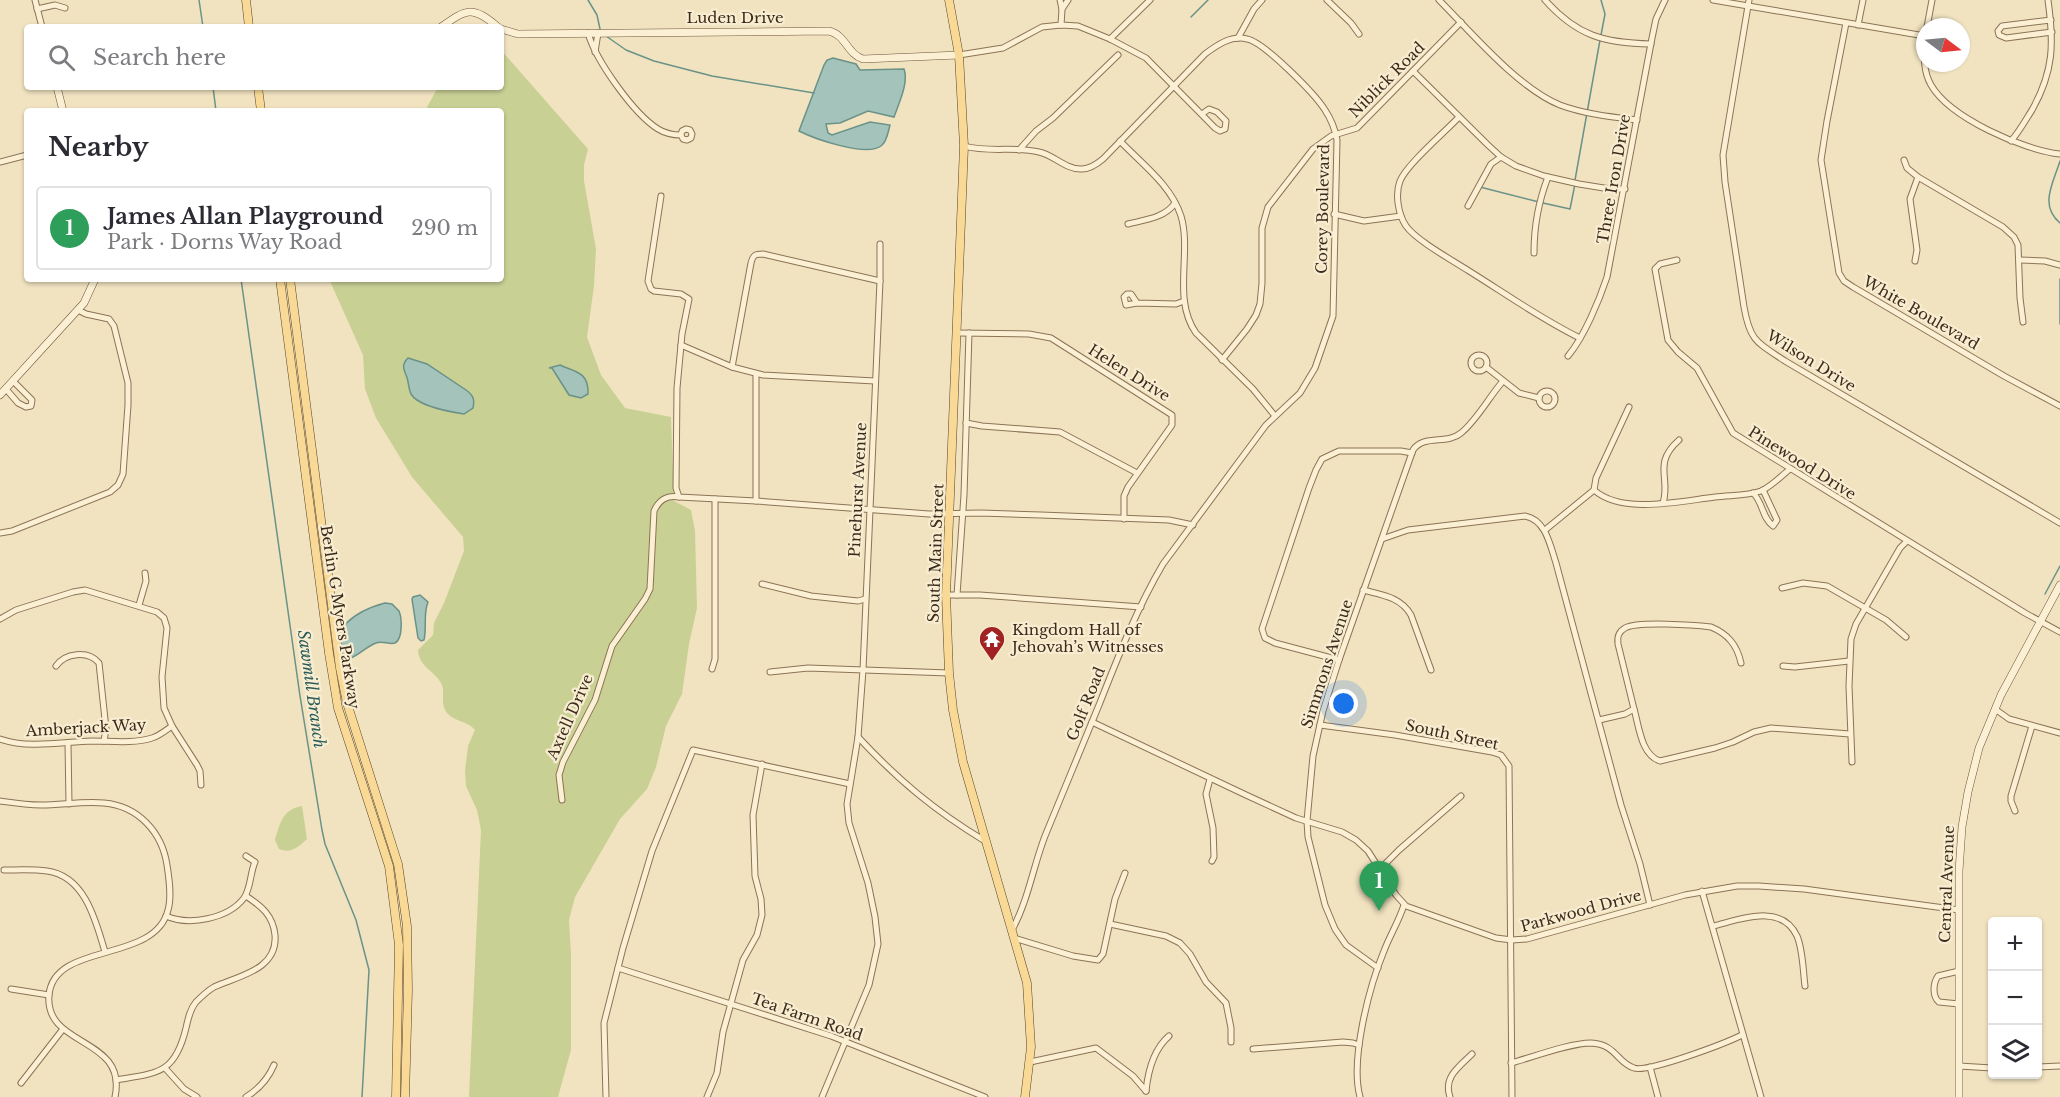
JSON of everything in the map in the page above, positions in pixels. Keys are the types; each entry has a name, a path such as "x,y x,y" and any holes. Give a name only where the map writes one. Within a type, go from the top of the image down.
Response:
{"main road":[{"path":"246,0 249,24"},
{"name":"South Main Street","path":"950,0 959,55 964,146 946,595 949,673 959,743 1027,983 1031,1032 1025,1097"},
{"path":"258,90 261,108"},
{"name":"Berlin G Myers Parkway","path":"280,282 338,708 389,866 399,945 396,1097"},
{"name":"Berlin G Myers Parkway","path":"290,282 340,668 347,703 398,864 407,926 405,1097"},
{"path":"318,564 328,563"}],"street":[{"path":"35,0 41,24"},
{"path":"1060,0 1061,25"},
{"path":"1062,9 1068,0"},
{"path":"1110,39 1150,0"},
{"path":"964,146 976,149 1019,150 1046,154 1065,165 1081,169 1098,163 1196,63 1214,47 1238,38 1250,15 1262,0"},
{"path":"1327,0 1359,34"},
{"path":"1439,0 1515,75 1537,93 1579,110 1637,120"},
{"path":"1545,0 1563,19 1584,33 1596,37 1651,44"},
{"name":"Three Iron Drive","path":"1568,356 1580,338 1607,277 1656,20 1665,0"},
{"path":"1713,0 1749,3 1916,36"},
{"path":"1858,25 1863,0"},
{"path":"1929,18 1932,0"},
{"path":"2011,141 2024,123 2044,84 2052,53 2048,0"},
{"name":"Wilson Drive","path":"1749,3 1723,155 1744,307 1747,324 1753,337 1770,352 2060,523"},
{"path":"37,9 55,5 65,8"},
{"name":"Luden Drive","path":"445,24 456,15 469,12 481,14 494,24"},
{"path":"2051,20 2002,26 1998,31 1999,35 2006,38 2052,32"},
{"name":"Niblick Road","path":"1222,360 1247,329 1260,304 1262,228 1268,207 1313,149 1336,133 1345,133 1357,128 1461,22"},
{"name":"White Boulevard","path":"1846,23 1821,160 1839,273 1844,281 1853,287 2004,376 2060,406"},
{"path":"959,55 1003,48 1038,28 1061,25 1078,26 1110,39 1146,58 1215,128 1220,131 1225,129 1226,121 1217,112 1209,109 1202,114"},
{"name":"Luden Drive","path":"504,30 518,34 829,32 839,36 853,54 863,58 959,55"},
{"path":"588,33 595,52 620,89 656,128 667,134 681,135"},
{"path":"595,52 598,33"},
{"name":"Corey Boulevard","path":"1238,38 1252,40 1272,55 1318,100 1332,121 1336,133 1333,316 1326,340 1308,380 1300,393 1275,416"},
{"path":"1019,150 1036,130 1053,118 1118,55"},
{"path":"1413,70 1501,157 1522,169 1548,177 1610,189 1624,189"},
{"path":"1926,72 1937,94 1956,110 2011,141 2029,148 2060,154"},
{"path":"58,90 62,108"},
{"path":"1459,117 1402,178 1398,192 1401,216 1409,230 1424,241 1517,303 1580,338"},
{"path":"1120,141 1162,182 1181,217 1184,231 1185,301 1193,328 1253,389 1275,416"},
{"path":"0,162 24,156"},
{"path":"1468,206 1491,164 1501,157"},
{"path":"1904,160 1907,168 1918,177 2007,230 2016,240 2020,260 2020,298 2023,322"},
{"path":"1534,253 1534,238 1541,198 1548,177"},
{"path":"1915,261 1917,250 1910,199 1918,177"},
{"path":"661,196 648,281 654,291 681,294 689,299 677,388 676,488 679,497 936,515 963,513 1182,521 1193,525"},
{"path":"1128,224 1153,218 1165,212 1175,203"},
{"path":"1334,214 1364,221 1401,216"},
{"name":"Pinehurst Avenue","path":"822,1097 869,985 878,944 868,883 848,817 847,804 858,737 863,670 880,244"},
{"path":"732,367 751,262 756,254 813,264 880,281"},
{"name":"Pinewood Drive","path":"1677,260 1660,264 1655,269 1668,340 1677,352 1697,368 1733,433 2025,613 2060,632"},
{"path":"2020,260 2045,261 2060,265"},
{"path":"13,381 32,400 31,406 21,405 3,392 13,381 78,310 88,297 94,282"},
{"path":"1137,303 1176,304 1185,301"},
{"path":"0,533 19,528 110,492 118,485 123,474 129,390 116,332 112,322 106,317 86,314 78,310"},
{"name":"Helen Drive","path":"957,333 1036,334 1050,338 1172,415 1173,425 1137,473 1126,492 1123,508 1124,519"},
{"path":"957,595 963,513 969,333"},
{"path":"681,345 732,367 756,374 875,381"},
{"path":"1486,367 1519,393 1539,398"},
{"path":"756,374 756,501"},
{"name":"Simmons Avenue","path":"1378,968 1346,945 1335,929 1325,905 1306,821 1313,756 1339,660 1416,445 1423,441 1448,439 1461,434 1503,381"},
{"path":"1545,530 1594,490 1596,478 1629,407"},
{"name":"Golf Road","path":"1013,934 1045,837 1141,607 1163,564 1275,416"},
{"path":"966,423 1059,432 1137,473"},
{"path":"1663,502 1665,496 1663,474 1666,456 1679,440"},
{"path":"1339,660 1275,643 1265,638 1262,629 1309,488 1322,459 1339,451 1412,453"},
{"path":"1594,490 1599,495 1619,502 1640,504 1754,493 1763,490 1790,469"},
{"path":"1754,493 1769,523 1773,526 1777,518 1763,490"},
{"name":"Axtell Drive","path":"562,800 561,769 598,694 612,646 650,589 655,507 669,496 679,497"},
{"path":"712,669 715,658 715,499"},
{"path":"1382,539 1408,530 1525,516 1535,519 1545,530 1650,905"},
{"path":"1852,762 1849,661 1854,629 1900,548 1908,541"},
{"path":"139,605 146,582 145,573"},
{"path":"1782,588 1803,583 1822,585 1836,590 1886,620 1906,637"},
{"path":"762,584 811,596 858,602 865,598"},
{"name":"Central Avenue","path":"1959,1097 1959,871 1964,814 1979,748 1995,710 2060,585"},
{"name":"Amberjack Way","path":"0,619 16,610 85,590 157,612 166,623 162,693 164,708 172,726 152,738 43,745 0,739"},
{"path":"1364,590 1392,598 1407,607 1412,615 1431,670"},
{"path":"946,595 980,595 1141,607"},
{"path":"1741,663 1730,639 1711,627 1641,625 1625,628 1618,635 1618,644 1634,709 1647,752 1653,759 1660,761 1715,748 1754,732 1771,728 1850,734"},
{"path":"56,666 59,662 82,654 94,657 99,663 106,729 104,741"},
{"path":"1783,666 1795,667 1849,661"},
{"path":"770,672 808,668 949,673"},
{"path":"1599,720 1625,714 1634,709"},
{"path":"1995,710 2009,719 2060,733"},
{"name":"Parkwood Drive","path":"1092,722 1296,818 1342,832 1356,840 1368,851 1404,904 1412,909 1496,938 1527,939 1702,891 1737,886 1770,886 1959,910"},
{"name":"South Street","path":"1320,725 1395,735 1501,755 1510,771 1512,940"},
{"path":"172,726 200,771 201,785"},
{"path":"2015,811 2011,796 2032,726"},
{"path":"858,737 880,761 920,797 985,841"},
{"path":"68,743 69,804"},
{"path":"606,1097 604,1023 652,851 693,750 850,784"},
{"path":"707,1097 717,1073 723,1032 744,960 757,935 762,915 761,899 755,876 753,815 762,764"},
{"path":"1210,779 1206,794 1213,828 1214,857 1212,861"},
{"path":"1379,870 1404,845 1461,796"},
{"path":"0,801 41,805 100,802 115,804 132,811 146,821 156,833 167,861 169,903 166,916 152,934 140,942 68,966 53,983 49,995 51,1008 63,1029 102,1053 111,1065 116,1080 115,1097"},
{"path":"166,916 186,922 199,921 228,911 246,896 250,872 255,862 246,856"},
{"path":"4,870 57,873 72,884 90,906 105,952"},
{"path":"1013,934 1073,956 1095,961 1103,954 1118,890 1125,873"},
{"path":"1702,891 1761,1097"},
{"path":"116,1080 153,1073 165,1068 176,1057 182,1046 189,1014 194,1005 211,988 263,966 272,954 276,938 274,925 268,914 246,896"},
{"path":"1360,1097 1357,1073 1359,1045 1368,1002 1383,953 1404,904"},
{"path":"1713,926 1756,916 1771,916 1784,921 1796,934 1799,942 1805,986"},
{"path":"1110,924 1166,936 1180,943 1190,954 1206,982 1226,1003 1231,1042"},
{"path":"1512,940 1512,1097"},
{"name":"Tea Farm Road","path":"618,968 844,1042 985,1097"},
{"path":"1959,971 1938,976 1934,982 1935,997 1939,1002 1959,1004"},
{"path":"11,990 49,995"},
{"path":"21,1083 63,1029"},
{"path":"1511,1063 1592,1043 1607,1047 1635,1069 1650,1067 1714,1048 1742,1035"},
{"path":"1030,1062 1096,1048 1133,1076 1146,1091 1149,1071 1158,1049 1169,1036"},
{"path":"1253,1049 1343,1042 1353,1042 1359,1045"},
{"path":"1450,1097 1449,1077 1472,1054"},
{"path":"246,1097 270,1076 274,1065"},
{"path":"1959,1066 1988,1068"},
{"path":"2042,1067 2060,1066"},
{"path":"1650,1067 1658,1097"},
{"path":"165,1068 184,1089 197,1097"}],"green space":[{"path":"504,53 588,149 584,165 584,181 596,249 587,337 601,375 625,408 671,417 674,501 691,510 695,531 697,608 682,694 666,726 656,767 647,789 620,819 575,897 569,920 571,1050 558,1097 469,1097 481,830 477,810 466,786 465,771 468,746 475,730 447,713 442,685 421,661 418,650 433,635 434,623 464,551 463,537 412,477 376,418 365,389 363,355 330,282 504,282 504,108 427,108 436,90 504,90"},
{"path":"302,806 307,839 291,850 279,849 275,840 283,818 290,810"}],"water":[{"path":"833,58 856,64 860,70 904,69 904,86 894,117 868,111 840,123 826,124 828,133 832,135 870,122 890,125 886,139 881,146 874,149 853,148 799,131 824,65 827,60"},
{"path":"408,358 427,364 468,392 474,400 473,408 464,414 435,408 420,402 410,392 404,368"},
{"path":"560,365 583,377 588,386 588,394 581,398 569,395 552,368 549,368"},
{"path":"420,595 428,602 424,640 421,641 418,638 412,599"},
{"path":"385,603 392,604 399,611 401,628 398,641 376,643 349,659 339,659 334,655 335,644 343,627 357,614"}],"waterway":[{"name":"Sawmill Branch","path":"199,0 203,24"},
{"path":"588,0 597,15 600,29"},
{"path":"1191,17 1208,0"},
{"path":"1601,0 1605,14 1601,35"},
{"path":"606,36 626,50 654,61 712,76 814,93"},
{"path":"1575,180 1600,40"},
{"name":"Sawmill Branch","path":"213,90 216,108"},
{"path":"2060,161 2051,186 2049,202 2050,209 2060,223"},
{"path":"1543,203 1570,209 1575,184"},
{"path":"1476,186 1539,202"},
{"path":"2060,279 2060,324"},
{"name":"Sawmill Branch","path":"241,282 300,696 322,830 325,844 356,920 369,970 362,1097"},
{"path":"2045,594 2060,566"}],"place":[{"name":"Kingdom Hall of Jehovah’s Witnesses","path":"992,662"},
{"name":"James Allan Playground","path":"1379,911"}]}
